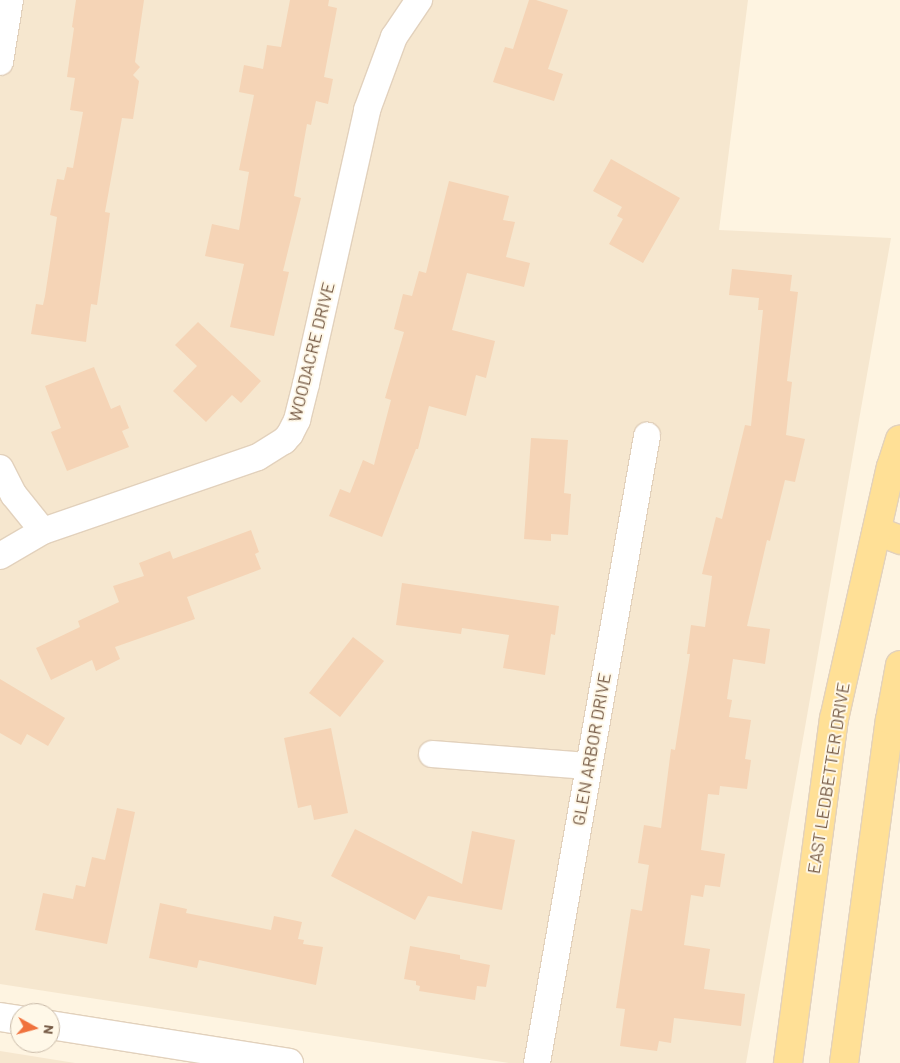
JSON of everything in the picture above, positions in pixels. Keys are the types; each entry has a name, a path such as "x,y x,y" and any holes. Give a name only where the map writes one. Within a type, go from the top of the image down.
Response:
{"main road":[{"name":"EAST LEDBETTER DRIVE","path":"788,1063 834,718 888,536 900,439"},
{"path":"844,1063 890,720 900,664"}],"street":[{"path":"0,62 10,0"},
{"name":"WOODACRE DRIVE","path":"0,556 43,531 258,456 284,441 290,434 297,420 306,384 366,110 394,37 419,0"},
{"name":"GLEN ARBOR DRIVE","path":"537,1063 647,436"},
{"path":"0,468 14,495 43,531"},
{"path":"432,754 588,766"},
{"path":"60,1027 289,1063"}],"shaded area":[{"path":"0,0 748,0 719,230 891,238 746,1063 509,1063 0,984"},
{"path":"0,1051 75,1063 0,1063"}],"building":[{"path":"76,0 144,0 135,62 140,67 133,75 139,81 133,119 122,118 105,212 110,213 97,305 91,304 86,342 31,334 36,304 43,305 45,296 57,217 50,215 57,179 64,180 67,167 73,168 83,112 70,110 75,78 67,77"},
{"path":"290,0 329,0 328,6 337,8 324,77 333,79 328,104 316,101 311,125 307,124 294,196 301,198 283,271 289,272 274,336 230,327 244,264 205,256 212,224 239,230 249,172 239,170 254,95 239,92 244,65 263,69 267,45 281,47"},
{"path":"529,0 536,0 568,10 548,69 563,74 554,101 493,82 505,47 513,49"},
{"path":"611,159 680,198 643,263 609,244 623,219 617,216 622,207 593,191"},
{"path":"449,181 509,196 503,220 515,222 506,257 530,263 524,287 467,273 452,330 495,341 486,378 476,375 466,416 429,406 418,449 416,449 382,537 329,516 340,489 350,493 363,460 374,465 391,400 385,398 404,332 394,329 403,294 412,296 419,271 426,273"},
{"path":"732,269 792,275 790,291 798,292 787,381 792,382 786,435 805,439 795,482 785,480 770,541 767,540 747,626 770,629 765,664 733,659 727,699 732,700 729,717 751,720 745,759 751,760 747,789 720,786 719,795 708,794 701,850 725,854 720,887 705,885 703,897 691,895 684,945 710,949 704,989 745,994 741,1026 674,1018 671,1043 659,1041 657,1051 620,1046 625,1009 616,1008 631,909 642,911 649,865 638,863 644,825 661,828 671,749 675,750 690,654 687,654 691,625 705,627 712,576 702,574 716,517 722,519 745,425 751,426 763,310 758,310 759,298 729,295"},
{"path":"198,322 261,381 241,403 232,395 206,422 173,391 197,366 175,345"},
{"path":"94,367 111,409 120,405 129,428 122,431 129,447 67,471 51,432 61,428 45,386"},
{"path":"531,438 568,440 564,493 571,494 568,535 551,534 551,541 524,539"},
{"path":"251,530 259,552 255,554 261,569 187,597 195,619 115,647 120,659 96,671 92,660 51,680 36,648 80,627 78,621 119,602 113,586 144,576 139,563 170,551 173,559"},
{"path":"402,583 559,606 555,635 551,634 545,675 503,668 509,635 462,628 461,634 396,625"},
{"path":"353,637 384,661 340,717 309,693"},
{"path":"0,679 65,718 48,746 27,734 21,745 0,733"},
{"path":"331,728 348,813 314,820 311,805 298,808 284,738"},
{"path":"117,808 135,812 107,944 35,930 43,893 73,899 76,885 85,887 92,857 105,860"},
{"path":"355,829 462,884 472,831 515,840 502,910 428,896 415,920 331,876"},
{"path":"160,903 187,909 186,913 271,930 274,916 302,922 298,939 304,940 303,944 323,947 316,985 199,960 197,968 149,958"},
{"path":"410,946 460,955 460,959 490,965 486,987 477,986 475,1000 419,991 420,986 416,985 416,981 404,979"}]}
